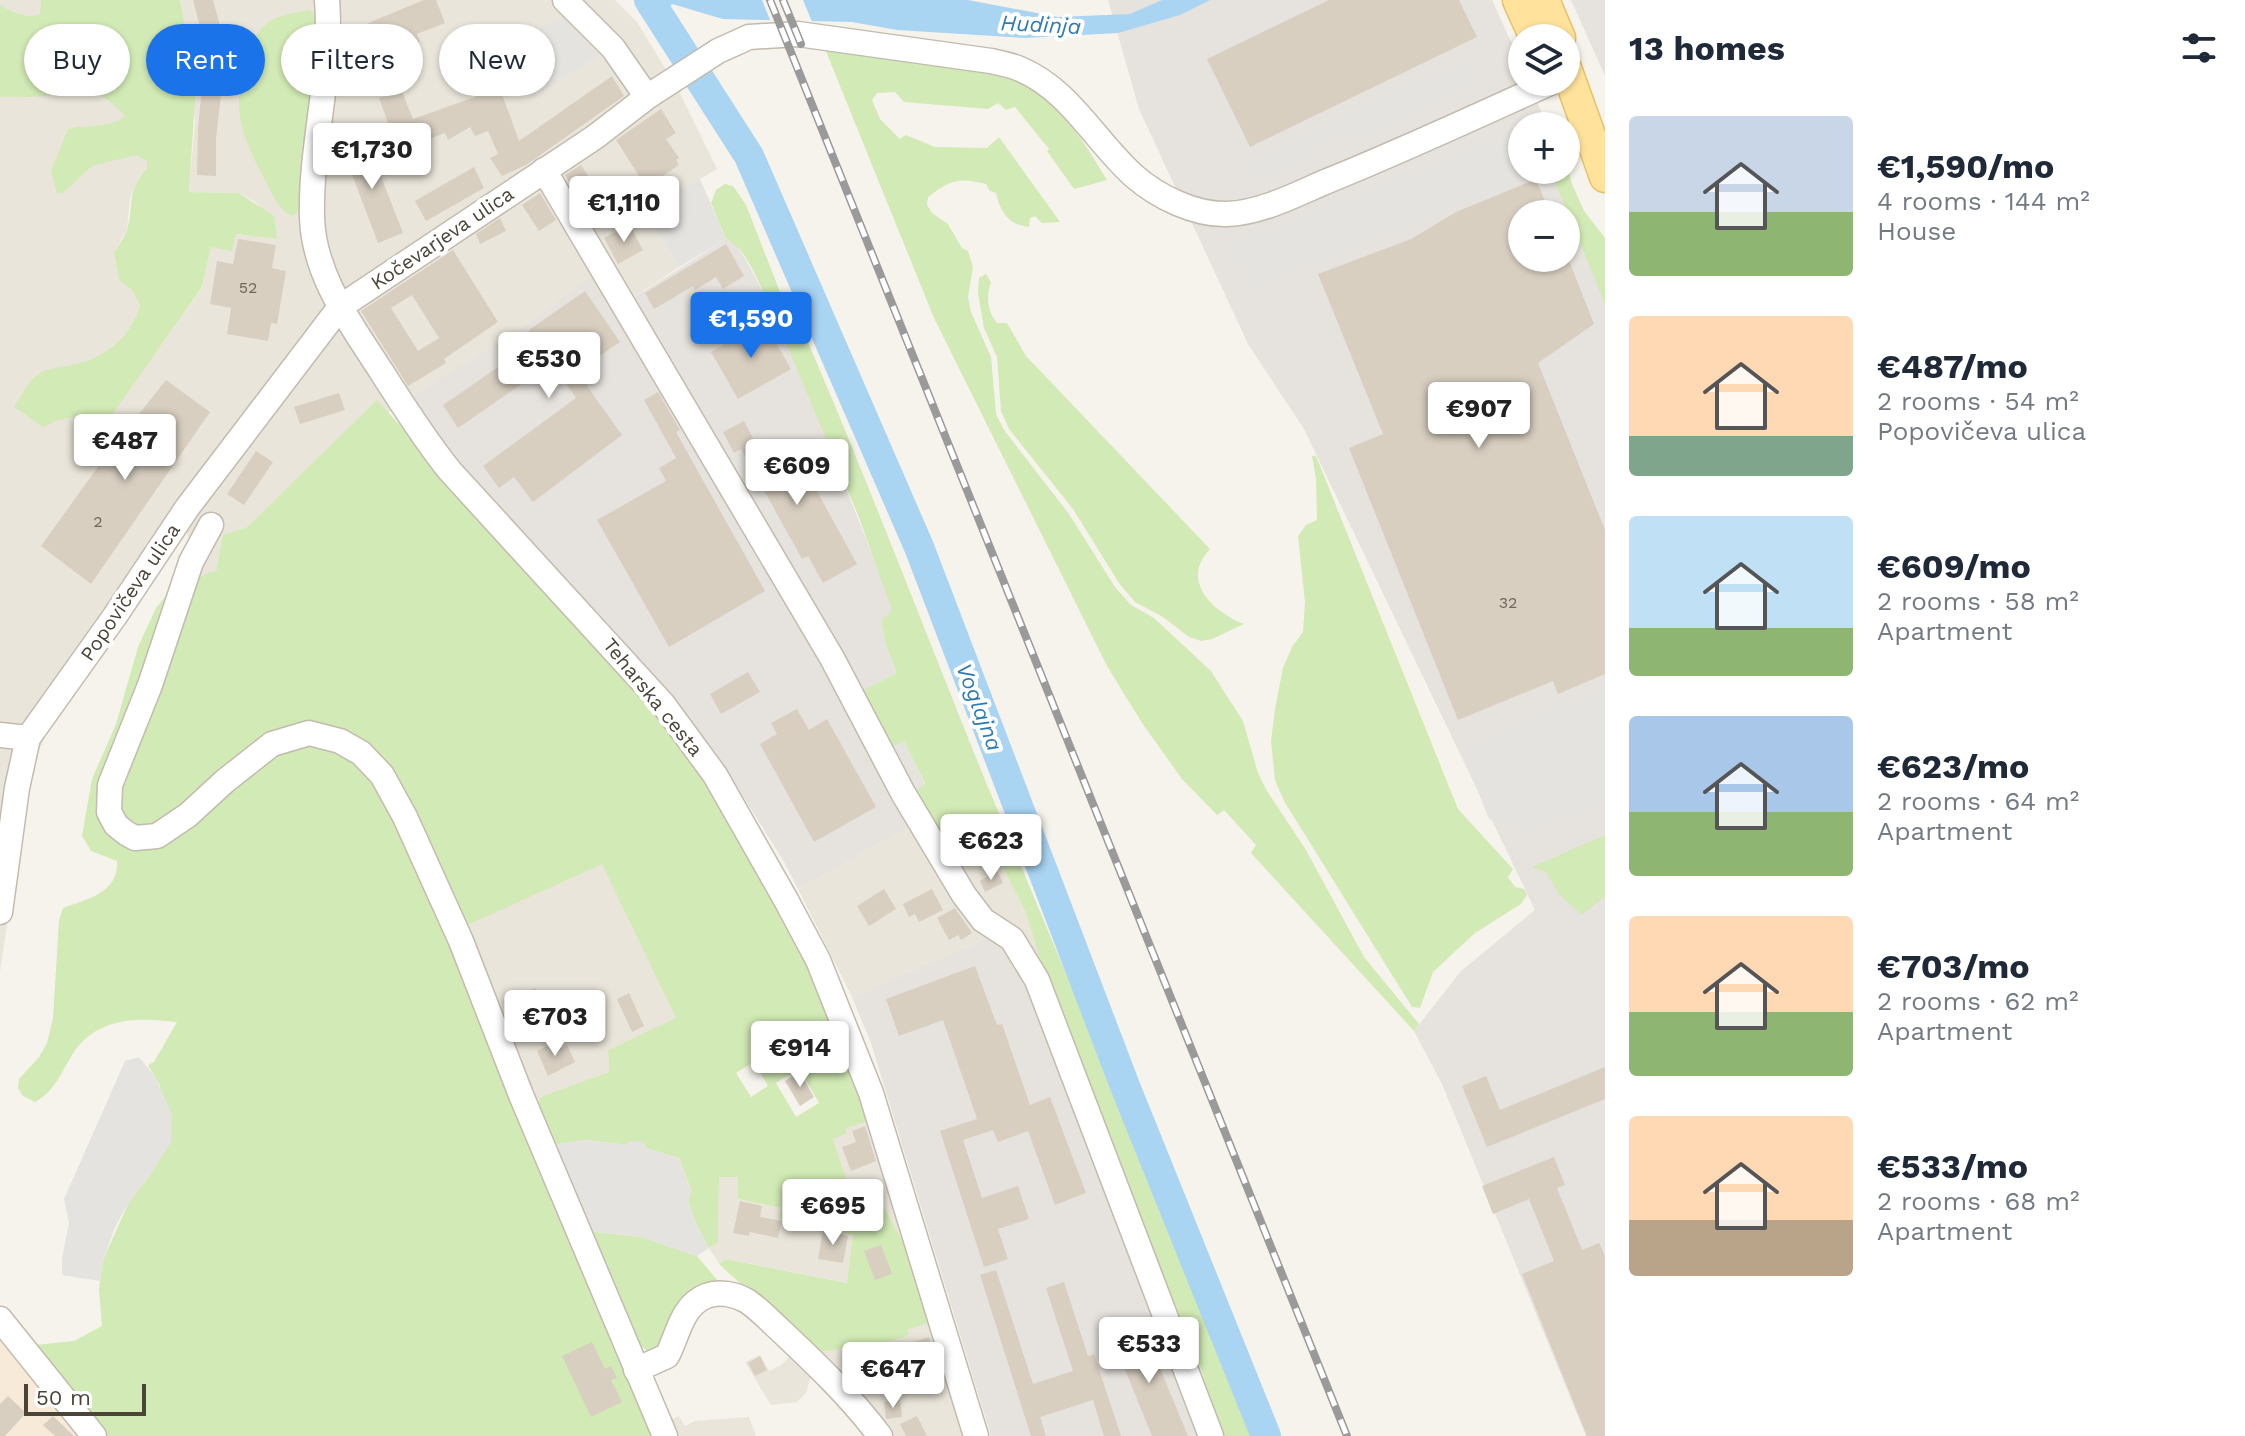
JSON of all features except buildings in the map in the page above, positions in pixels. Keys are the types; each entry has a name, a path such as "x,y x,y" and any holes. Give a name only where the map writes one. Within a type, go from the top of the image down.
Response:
{"main road":[{"path":"1518,0 1529,24"},
{"path":"1544,0 1554,24"},
{"path":"1572,96 1605,177"}],"street":[{"name":"Teharska cesta","path":"327,0 328,45 314,167 312,220 320,264 340,307 424,439 663,704 715,775 762,857 818,960 855,1050 976,1436"},
{"path":"565,0 659,89"},
{"name":"Kočevarjeva ulica","path":"340,307 595,137 659,89 718,51 749,37 798,34 991,61 1019,68 1044,81 1068,102 1132,174 1152,191 1193,207 1228,214 1258,208 1343,175 1518,96"},
{"path":"544,170 832,658 903,793 956,882 983,920 1012,939 1037,980 1211,1436"},
{"name":"Popovičeva ulica","path":"0,912 17,788 28,738 187,508 340,307"},
{"path":"211,525 191,562 150,685 110,785 109,812 116,825 135,838 157,836 188,815 272,744 309,733 340,741 361,753 382,775 405,817 461,941 526,1107 665,1436"},
{"path":"0,735 28,738"},
{"path":"636,1370 667,1356 690,1307 719,1294 732,1294 747,1301 813,1358 880,1436"},
{"path":"0,1319 94,1436"}],"shaded area":[{"path":"0,0 41,0 42,24 24,24 24,96 99,96 114,102 126,117 147,160 147,168 138,178 130,198 127,229 114,253 119,280 132,290 140,305 123,340 112,347 129,390 202,288 211,247 235,234 276,239 258,204 240,193 189,192 195,122 193,96 265,96 265,24 185,24 180,0 615,0 637,22 679,91 717,169 643,213 679,267 617,308 594,275 533,320 388,413 377,401 247,527 223,535 216,571 192,581 190,541 184,525 59,705 36,757 27,789 0,972 0,97 10,96 0,69"},
{"path":"1108,0 1492,0 1508,35 1508,96 1535,96 1541,112 1508,112 1508,184 1572,184 1579,200 1508,200 1508,272 1580,272 1580,202 1605,261 1605,1436 1586,1436 1442,1084 1414,1031 1461,971 1535,910 1304,429 1248,344 1139,109"},
{"path":"1571,0 1605,0 1605,76"},
{"path":"563,18 599,56 555,83 555,24 549,24"},
{"path":"1463,61 1474,85 1363,140 1349,131 1310,148 1310,158 1254,183 1250,161"},
{"path":"1508,136 1508,184 1517,184 1248,289 1230,245"},
{"path":"700,179 726,239 679,267 643,213"},
{"path":"726,239 734,242 746,260 771,307 884,585 893,610 881,621 897,673 865,689 904,741 925,785 925,818 798,889 725,768 673,698 613,629 458,465 409,399 533,320 594,274 617,308"},
{"path":"1605,688 1605,801 1530,832 1489,819 1461,749"},
{"path":"925,818 990,842 1026,913 1036,943 1014,955 992,936 852,997 798,889"},
{"path":"602,863 677,1018 608,1050 609,1072 519,1107 449,933"},
{"path":"992,936 1014,955 1036,943 1086,1081 1204,1378 1201,1395 1217,1436 991,1436 871,1043 852,997"},
{"path":"139,1057 155,1077 172,1114 171,1142 116,1225 103,1260 100,1281 62,1275 69,1223 64,1199 125,1061"},
{"path":"869,1121 905,1241 882,1203 874,1181 847,1182 833,1138 846,1134 845,1128"},
{"path":"587,1140 627,1145 629,1141 644,1142 645,1148 679,1158 691,1191 688,1201 709,1248 697,1256 641,1237 587,1231 551,1145"},
{"path":"719,1177 739,1177 738,1199 781,1208 780,1219 853,1235 848,1283 725,1259 719,1264 709,1248 718,1243"},
{"path":"931,1322 967,1436 870,1436 813,1369 806,1393 797,1402 771,1405 745,1362 760,1355 769,1371 781,1365 795,1351 909,1335 907,1330"},
{"path":"0,1332 88,1436 0,1436"},
{"path":"679,1416 685,1426 695,1421 749,1417 756,1436 655,1436 651,1427"}],"green space":[{"path":"41,0 180,0 185,24 146,24 146,96 195,96 189,192 239,193 274,216 277,239 236,234 232,251 211,247 202,287 105,425 74,417 43,427 14,407 40,373 84,362 115,345 130,327 140,305 132,290 119,280 114,253 127,230 133,191 147,168 147,161 136,155 92,166 63,193 57,193 51,171 68,129 106,125 125,116 100,96 130,96 130,24 24,24 24,96 43,96 0,97 0,5 19,14 40,15"},
{"path":"310,10 318,17 318,24 281,24 281,96 314,96 301,209 292,216 276,201 257,165 244,135 239,105 240,96 265,96 265,26 292,13"},
{"path":"823,44 995,72 1015,80 1033,90 1062,114 1107,180 1074,189 1047,151 1049,149 1015,107 1006,110 998,103 988,109 904,102 895,92 877,93 872,100 880,119 900,139 906,135 935,147 987,148 999,137 1060,222 1042,223 1035,216 1030,218 1029,227 1022,226 1010,220 1000,206 996,193 990,191 986,184 976,182 955,182 928,197 927,205 932,213 948,224 962,248 968,251 973,267 968,297 971,312 991,357 996,414 1004,430 1069,514 1115,587 1131,605 1154,618 1211,671 1243,721 1258,773 1267,791 1306,850 1364,957 1419,1024 1414,1031 1251,853 1256,845 1224,810 1217,815 1182,779 1107,666 934,318"},
{"path":"725,184 733,186 746,205 780,292 774,299 767,299 745,257 726,239 711,203 716,190"},
{"path":"1556,184 1572,184 1579,200 1562,200"},
{"path":"1580,202 1605,238 1605,304 1580,243"},
{"path":"986,274 991,282 989,308 997,323 1007,323 1026,356 1210,549 1198,572 1199,583 1211,603 1244,624 1201,641 1189,637 1163,617 1135,602 1119,583 1073,509 1009,429 1001,411 997,357 984,328 978,293 979,278"},
{"path":"790,301 1155,1187 1253,1436 1217,1436 1201,1395 1204,1377 1086,1081 1044,971 1026,913 990,842 951,861 911,794 925,784 904,741 887,749 860,702 865,689 897,673 881,621 892,610 858,515 771,307"},
{"path":"377,400 662,716 712,784 810,962 869,1121 846,1128 846,1134 833,1139 847,1181 874,1181 882,1203 905,1241 931,1322 907,1330 909,1335 878,1345 815,1352 719,1264 725,1259 847,1283 853,1235 779,1219 781,1208 738,1199 738,1177 719,1177 718,1243 709,1248 688,1201 691,1190 679,1158 645,1148 644,1142 628,1145 587,1140 551,1145 535,1106 541,1097 609,1072 608,1050 676,1018 602,864 450,933 655,1436 102,1436 35,1345 74,1341 102,1326 99,1289 103,1260 129,1202 153,1171 160,1086 148,1065 154,1062 177,1022 133,1020 118,1022 93,1033 72,1055 52,1087 35,1102 23,1096 18,1088 19,1079 47,1043 53,1018 59,920 63,908 100,893 113,881 116,872 117,861 91,851 82,836 92,779 116,724 138,647 156,608 178,581 216,571 223,535 247,527","holes":["754,1062 768,1086 751,1097 736,1073","799,1068 819,1103 796,1117 776,1083"]},
{"path":"1312,456 1316,456 1458,809 1513,869 1508,877 1515,887 1524,889 1527,895 1521,904 1475,933 1433,972 1420,1008 1412,1007 1284,801 1275,780 1271,741 1275,709 1283,668 1303,632 1305,602 1298,536 1306,525 1317,520"},
{"path":"1605,835 1605,896 1582,915 1560,895 1546,872 1532,867"},
{"path":"587,1231 641,1237 697,1256 719,1282 661,1350 647,1351 640,1345"}],"water":[{"name":"Hudinja","path":"635,0 968,0 1058,17 1130,14 1162,0 1210,0 1180,15 1118,33 1025,38 897,30 852,22 723,19 672,4 665,13 644,8"}],"pier":[{"path":"762,0 803,0 813,24 772,25"}],"waterway":[{"name":"Voglajna","path":"649,0 749,156 919,547 1125,1086 1266,1436"}],"railway":[{"path":"770,0 1347,1436"},
{"path":"783,0 801,44"}]}
